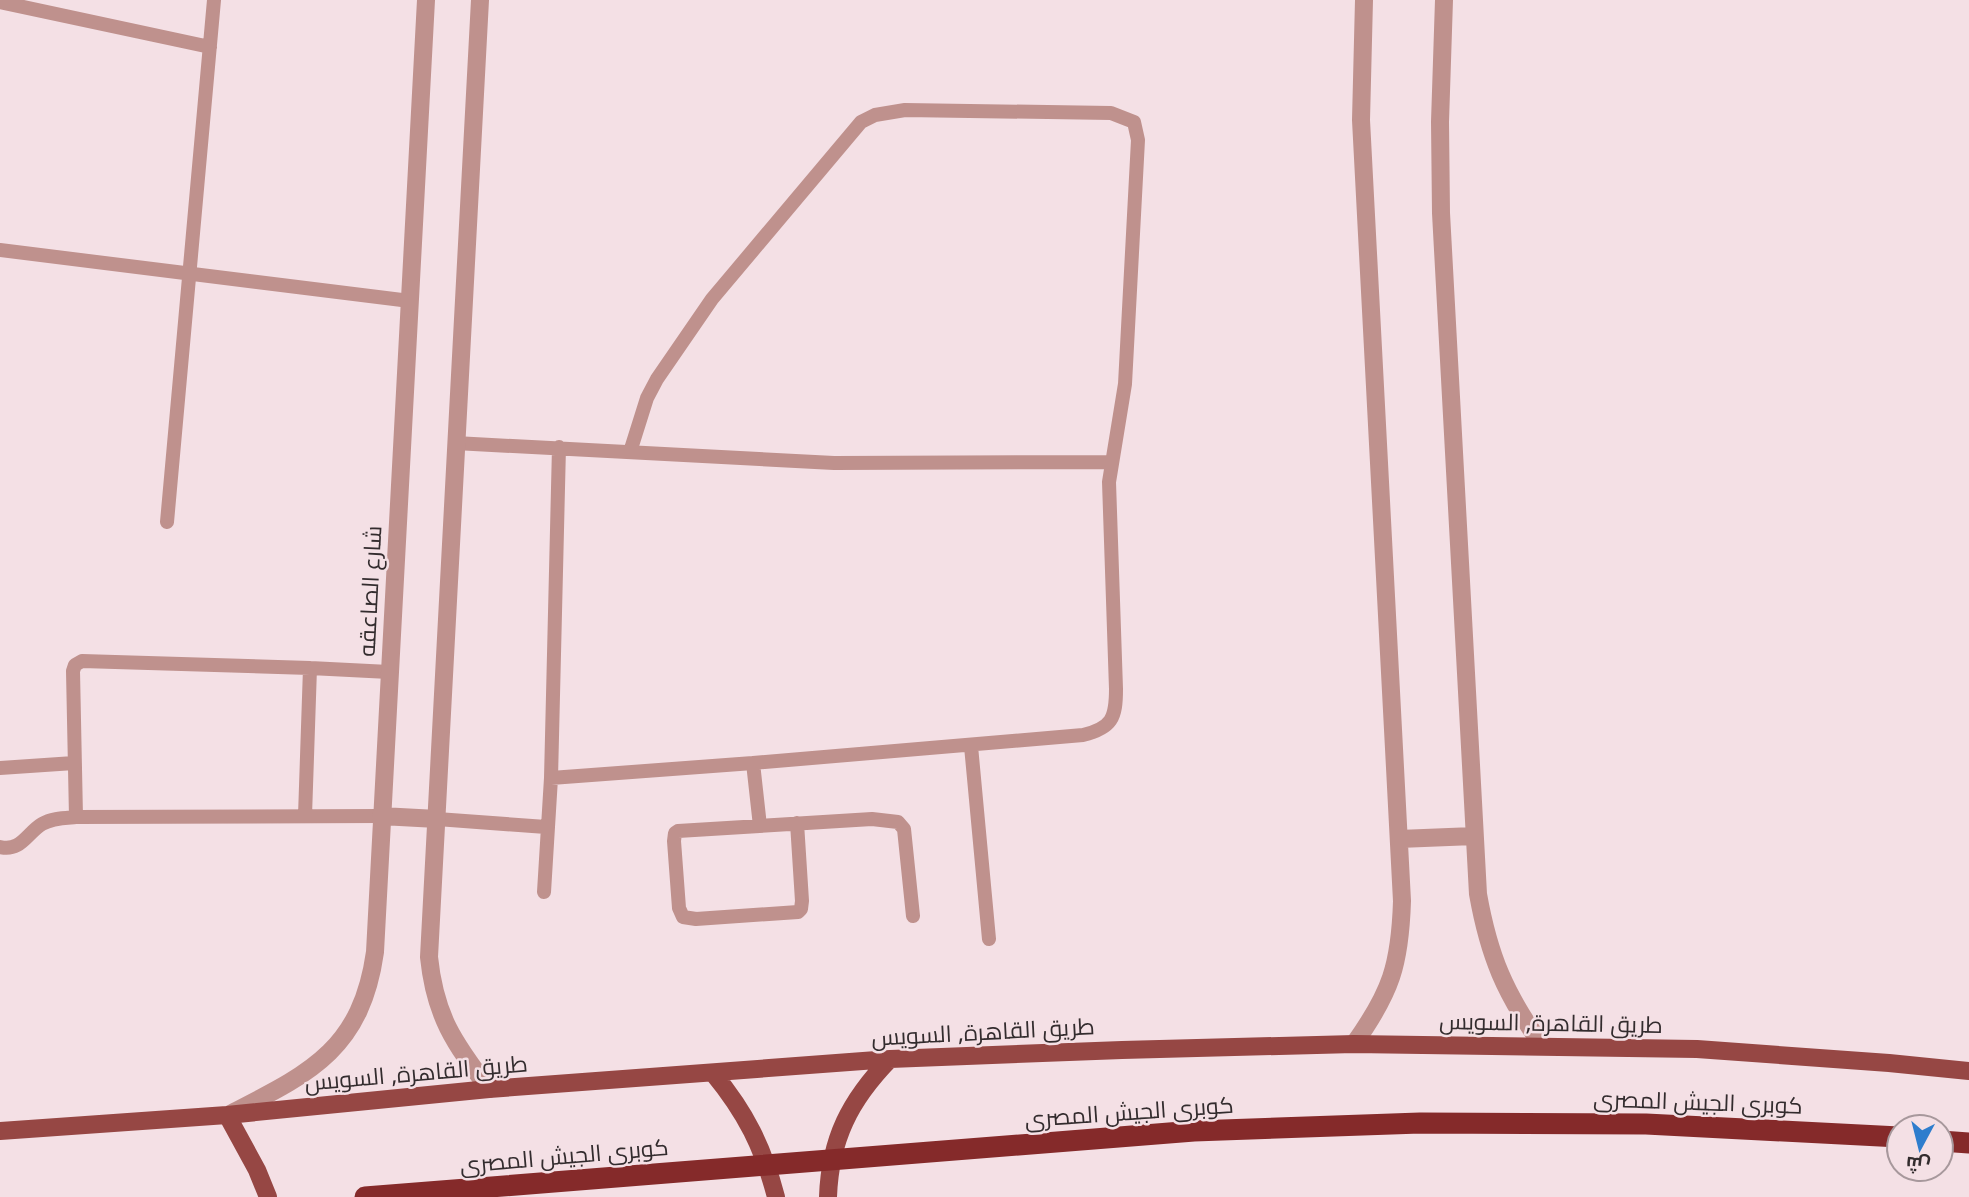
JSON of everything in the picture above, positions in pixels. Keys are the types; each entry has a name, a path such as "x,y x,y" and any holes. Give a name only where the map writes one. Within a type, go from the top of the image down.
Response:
{"highway":[{"name":"كوبرى الجيش المصرى","path":"365,1197 1194,1131 1420,1123 1633,1124 1885,1136"}],"main road":[{"name":"طريق القاهرة, السويس","path":"0,1130 227,1115 489,1089 890,1059 1354,1044 1697,1049 1969,1071"},
{"path":"828,1197 829,1175 836,1142 849,1111 867,1083 890,1059"},
{"path":"713,1073 736,1101 754,1131 768,1164 776,1197"},
{"path":"227,1115 257,1170 268,1197"}],"street":[{"name":"شارع الصاعقه","path":"227,1115 292,1082 329,1055 356,1018 366,998 375,953 426,0"},
{"path":"480,0 429,957 432,981 445,1025 489,1089"},
{"path":"1354,1044 1376,1012 1392,977 1401,939 1399,839 1362,134 1364,0"},
{"path":"1444,0 1440,122 1441,213 1478,894 1485,935 1499,974 1517,1011 1542,1045"},
{"path":"381,816 437,819"},
{"path":"1399,839 1474,836"}],"lane":[{"path":"167,522 214,0"},
{"path":"0,2 210,47"},
{"path":"551,778 1083,735 1100,731 1112,720 1116,689 1109,532 1111,462 1126,373 1138,140 1134,122 1111,113 905,110 875,115 860,122 756,245 657,379 647,398 630,452"},
{"path":"0,250 410,301"},
{"path":"455,443 834,463 1111,462"},
{"path":"544,892 551,778 559,447"},
{"path":"75,817 73,671 75,665 82,661 310,667 389,672"},
{"path":"304,817 310,667"},
{"path":"971,746 989,939"},
{"path":"0,768 75,763"},
{"path":"753,763 760,826"},
{"path":"0,847 8,849 16,846 43,824 75,817 381,816"},
{"path":"437,819 547,827"},
{"path":"797,823 802,901 798,912 696,919 683,917 679,908 675,833 683,830 760,826 797,823 872,819 898,822 904,829 913,916"}]}
